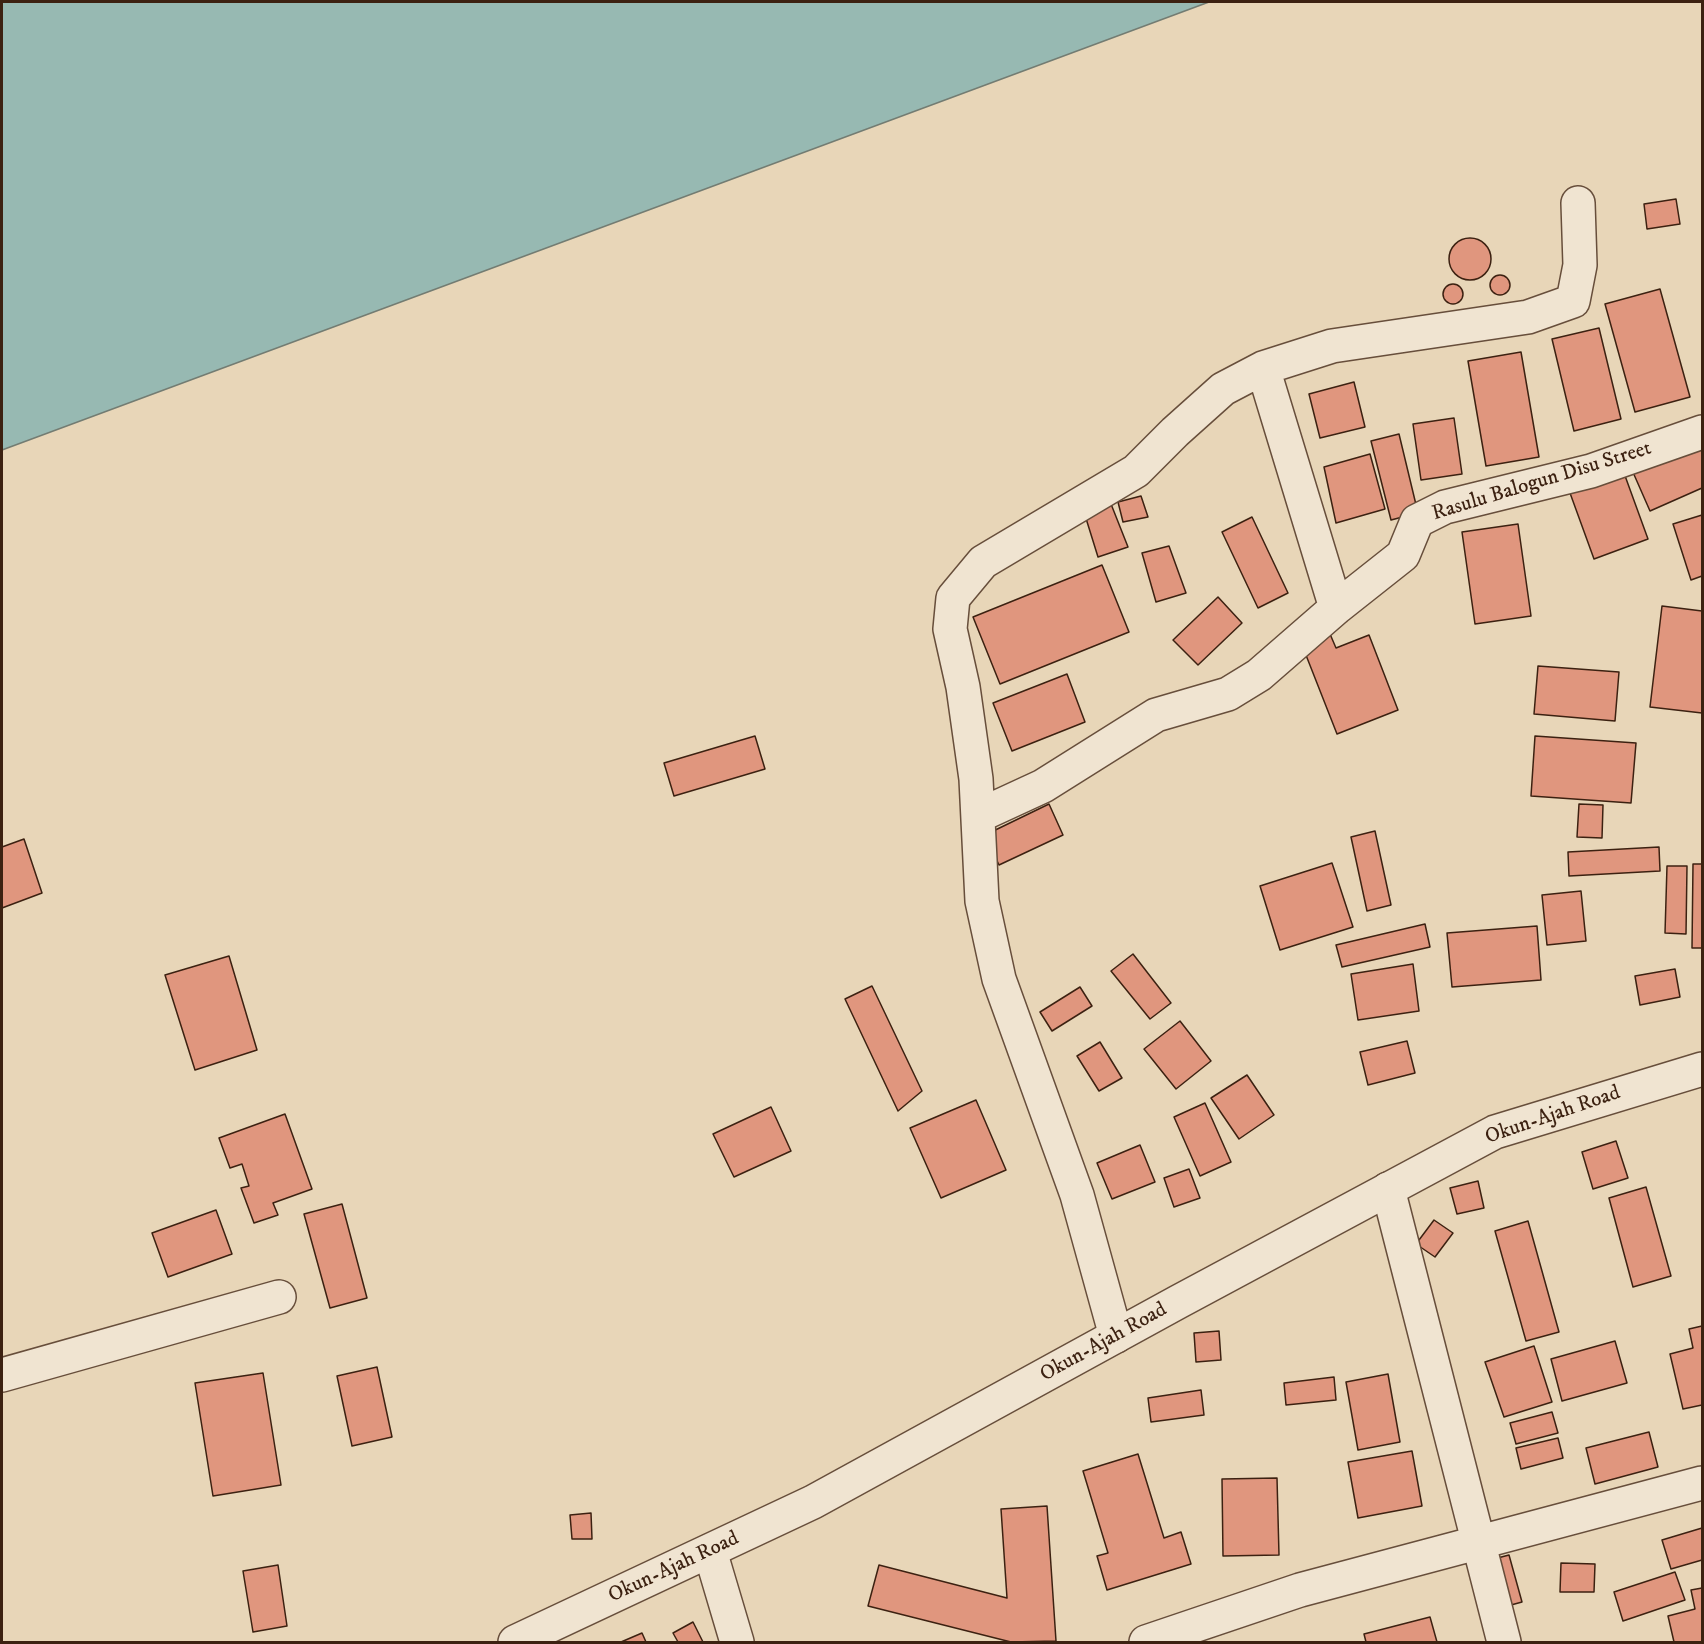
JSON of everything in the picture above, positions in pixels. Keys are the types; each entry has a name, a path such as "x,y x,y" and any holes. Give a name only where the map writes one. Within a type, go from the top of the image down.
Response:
{"street":[{"path":"1116,1336 1077,1195 999,979 982,901 976,779 963,687 950,628 953,598 982,562 1136,471 1223,389 1263,368 1332,346 1528,317 1573,301 1580,265 1578,203"},
{"path":"1263,368 1336,608"},
{"name":"Rasulu Balogun Disu Street","path":"978,816 1043,786 1156,715 1228,694 1259,675 1336,608 1402,555 1417,521 1445,507 1591,471 1702,432"},
{"name":"Okun-Ajah Road","path":"515,1642 813,1502 1496,1132 1702,1069"},
{"path":"1388,1190 1504,1642"},
{"path":"2,1375 279,1298"},
{"path":"1146,1642 1300,1590 1702,1483"},
{"path":"710,1551 737,1642"}],"water":[{"path":"2,2 1209,2 2,450"}],"building":[{"path":"1676,199 1680,224 1647,229 1644,204"},
{"path":"1470,238 1478,239 1485,244 1490,251 1490,267 1485,274 1478,279 1470,280 1462,279 1455,274 1450,267 1449,259 1450,251 1455,244 1462,239"},
{"path":"1500,275 1507,278 1510,285 1507,292 1500,295 1493,292 1490,285 1493,278"},
{"path":"1453,284 1460,287 1463,294 1460,301 1453,304 1446,301 1443,294 1446,287"},
{"path":"1660,289 1690,397 1635,412 1605,304"},
{"path":"1599,328 1621,419 1574,431 1552,339"},
{"path":"1521,352 1539,457 1486,466 1468,361"},
{"path":"1354,382 1365,427 1320,438 1309,394"},
{"path":"1454,418 1462,474 1421,480 1413,424"},
{"path":"1399,434 1418,513 1391,520 1371,441"},
{"path":"1702,440 1702,488 1650,511 1632,470"},
{"path":"1370,454 1385,509 1336,523 1324,467"},
{"path":"1624,473 1648,539 1594,559 1570,493"},
{"path":"1141,496 1148,517 1123,522 1118,502"},
{"path":"1111,504 1128,547 1098,557 1084,512"},
{"path":"1702,515 1702,576 1691,580 1673,524"},
{"path":"1252,517 1288,593 1258,608 1222,532"},
{"path":"1518,524 1531,616 1475,624 1462,532"},
{"path":"1169,546 1186,593 1156,602 1142,553"},
{"path":"1102,565 1129,632 1000,684 973,617"},
{"path":"1218,597 1242,623 1198,665 1173,640"},
{"path":"1662,606 1702,611 1702,713 1650,707"},
{"path":"1330,634 1336,648 1369,635 1398,710 1337,734 1302,645"},
{"path":"1538,666 1619,672 1615,721 1534,714"},
{"path":"1067,674 1085,722 1012,751 993,703"},
{"path":"755,736 765,769 674,796 664,763"},
{"path":"1535,736 1636,743 1631,803 1531,796"},
{"path":"1049,804 1063,835 999,865 985,835"},
{"path":"1579,804 1603,805 1602,838 1577,837"},
{"path":"1375,831 1391,905 1367,911 1351,837"},
{"path":"24,839 42,893 2,908 2,847"},
{"path":"1659,847 1660,871 1569,876 1568,852"},
{"path":"1332,863 1353,927 1280,950 1260,886"},
{"path":"1693,864 1702,864 1702,948 1692,948"},
{"path":"1667,866 1687,866 1686,934 1665,933"},
{"path":"1581,891 1586,941 1547,945 1542,895"},
{"path":"1425,924 1430,947 1342,967 1336,945"},
{"path":"1537,926 1541,980 1452,987 1447,933"},
{"path":"1133,954 1171,1003 1150,1019 1111,971"},
{"path":"229,956 257,1050 195,1070 165,975"},
{"path":"1413,964 1419,1011 1358,1020 1351,974"},
{"path":"1675,969 1680,997 1640,1005 1635,976"},
{"path":"872,986 922,1091 898,1111 845,999"},
{"path":"1080,987 1092,1006 1052,1031 1040,1012"},
{"path":"1180,1021 1211,1061 1176,1089 1144,1049"},
{"path":"1407,1041 1415,1073 1368,1085 1360,1052"},
{"path":"1100,1042 1122,1078 1099,1091 1077,1056"},
{"path":"1247,1075 1274,1115 1239,1139 1211,1098"},
{"path":"976,1100 1006,1170 941,1198 910,1128"},
{"path":"1205,1103 1231,1162 1200,1176 1174,1117"},
{"path":"771,1107 791,1151 734,1177 713,1134"},
{"path":"285,1114 312,1189 273,1203 278,1215 254,1223 241,1188 249,1186 242,1164 230,1168 219,1138"},
{"path":"1616,1141 1628,1178 1593,1189 1582,1152"},
{"path":"1140,1145 1155,1182 1112,1199 1097,1163"},
{"path":"1189,1169 1200,1198 1174,1207 1164,1178"},
{"path":"1478,1181 1484,1208 1457,1214 1450,1188"},
{"path":"1646,1187 1671,1276 1633,1287 1609,1198"},
{"path":"342,1204 367,1298 330,1308 304,1214"},
{"path":"216,1210 232,1254 168,1277 152,1233"},
{"path":"1434,1220 1453,1233 1435,1257 1416,1244"},
{"path":"1528,1221 1559,1332 1526,1341 1495,1231"},
{"path":"1702,1326 1702,1405 1683,1409 1670,1354 1693,1348 1689,1329"},
{"path":"1219,1331 1221,1360 1196,1362 1194,1333"},
{"path":"1615,1341 1627,1383 1562,1401 1551,1359"},
{"path":"1534,1346 1552,1402 1504,1417 1485,1362"},
{"path":"377,1367 392,1437 352,1446 337,1376"},
{"path":"263,1373 281,1485 213,1496 195,1383"},
{"path":"1388,1374 1400,1442 1358,1450 1346,1382"},
{"path":"1334,1377 1336,1400 1286,1405 1284,1383"},
{"path":"1201,1390 1204,1415 1151,1422 1148,1398"},
{"path":"1552,1412 1558,1433 1516,1444 1510,1423"},
{"path":"1649,1432 1658,1467 1595,1484 1586,1448"},
{"path":"1558,1438 1563,1458 1521,1469 1516,1448"},
{"path":"1412,1451 1422,1506 1358,1518 1348,1462"},
{"path":"1138,1454 1164,1538 1181,1532 1191,1564 1107,1590 1097,1556 1108,1553 1083,1471"},
{"path":"1277,1478 1279,1555 1223,1556 1222,1479"},
{"path":"1047,1506 1056,1641 1011,1642 868,1606 879,1565 1007,1598 1001,1509"},
{"path":"591,1513 592,1539 572,1539 570,1515"},
{"path":"1702,1528 1702,1560 1671,1569 1662,1540"},
{"path":"1509,1555 1522,1602 1500,1608 1486,1561"},
{"path":"1561,1563 1595,1564 1594,1592 1560,1592"},
{"path":"278,1565 287,1626 253,1632 243,1571"},
{"path":"1675,1572 1685,1600 1623,1621 1614,1592"},
{"path":"1702,1588 1702,1642 1674,1642 1668,1616 1695,1609 1691,1590"},
{"path":"1430,1617 1437,1642 1366,1642 1364,1634"},
{"path":"693,1622 703,1642 678,1642 673,1633"},
{"path":"642,1633 646,1642 621,1642"}]}
